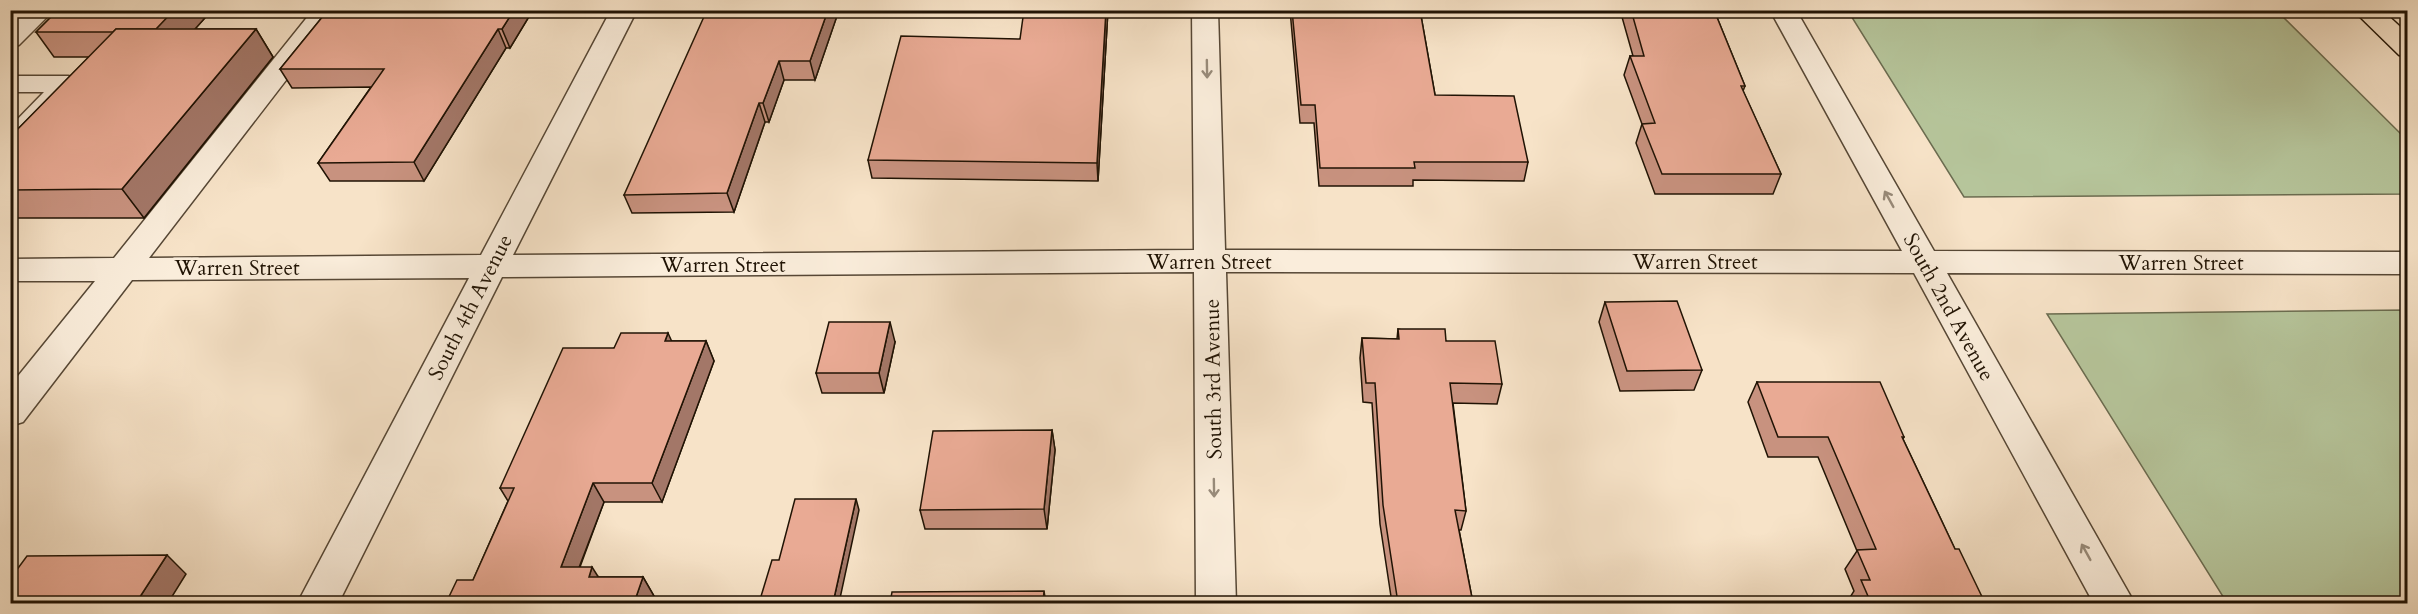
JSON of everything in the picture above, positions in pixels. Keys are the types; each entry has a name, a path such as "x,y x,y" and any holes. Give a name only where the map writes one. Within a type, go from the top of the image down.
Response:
{"main road":[{"path":"2366,10 2408,49"}],"street":[{"path":"10,412 327,10"},
{"name":"South 4th Avenue","path":"317,603 624,10"},
{"name":"South 3rd Avenue","path":"1205,10 1216,603"},
{"name":"South 2nd Avenue","path":"1783,10 2115,603"},
{"path":"10,39 29,13"},
{"path":"10,84 68,84 10,144"},
{"name":"Warren Street","path":"10,270 1211,261 2408,263"}],"green space":[{"path":"1848,11 2277,11 2407,140 2407,194 1964,197"},
{"path":"2407,310 2407,604 2227,603 2047,314"}],"building":[{"path":"58,10 174,10 156,29 116,29 113,32 36,32"},
{"path":"328,10 514,10 502,29 498,29 414,162 318,163 384,69 280,69"},
{"path":"707,10 828,10 810,61 779,61 763,103 759,103 727,193 624,195"},
{"path":"1024,10 1106,10 1097,163 868,160 901,36 1020,39"},
{"path":"1292,10 1420,10 1435,95 1514,96 1528,162 1414,162 1415,168 1320,168 1315,105 1301,105"},
{"path":"1631,10 1714,10 1745,86 1741,86 1781,174 1662,174 1642,124 1655,123 1630,56 1644,56"},
{"path":"116,29 256,29 122,189 10,190 10,137"},
{"path":"1677,301 1702,370 1627,371 1605,302"},
{"path":"829,322 890,322 879,373 816,373"},
{"path":"1398,329 1445,329 1446,341 1495,341 1502,384 1450,383 1466,511 1455,510 1473,603 1398,603 1383,505 1375,383 1366,383 1362,338 1399,339"},
{"path":"621,333 668,333 665,341 706,341 652,483 593,483 561,567 592,567 589,577 643,577 634,603 446,603 457,580 473,580 514,488 500,488 563,348 614,348"},
{"path":"1757,382 1880,382 1904,437 1902,437 1955,549 1959,549 1985,603 1871,603 1861,580 1870,580 1857,550 1876,549 1828,437 1778,437"},
{"path":"1052,430 1044,509 920,510 933,431"},
{"path":"795,499 856,499 833,603 759,603 772,560 779,560"},
{"path":"167,555 136,603 10,603 10,579 27,556"},
{"path":"1044,591 1043,603 890,603 892,592"}]}
